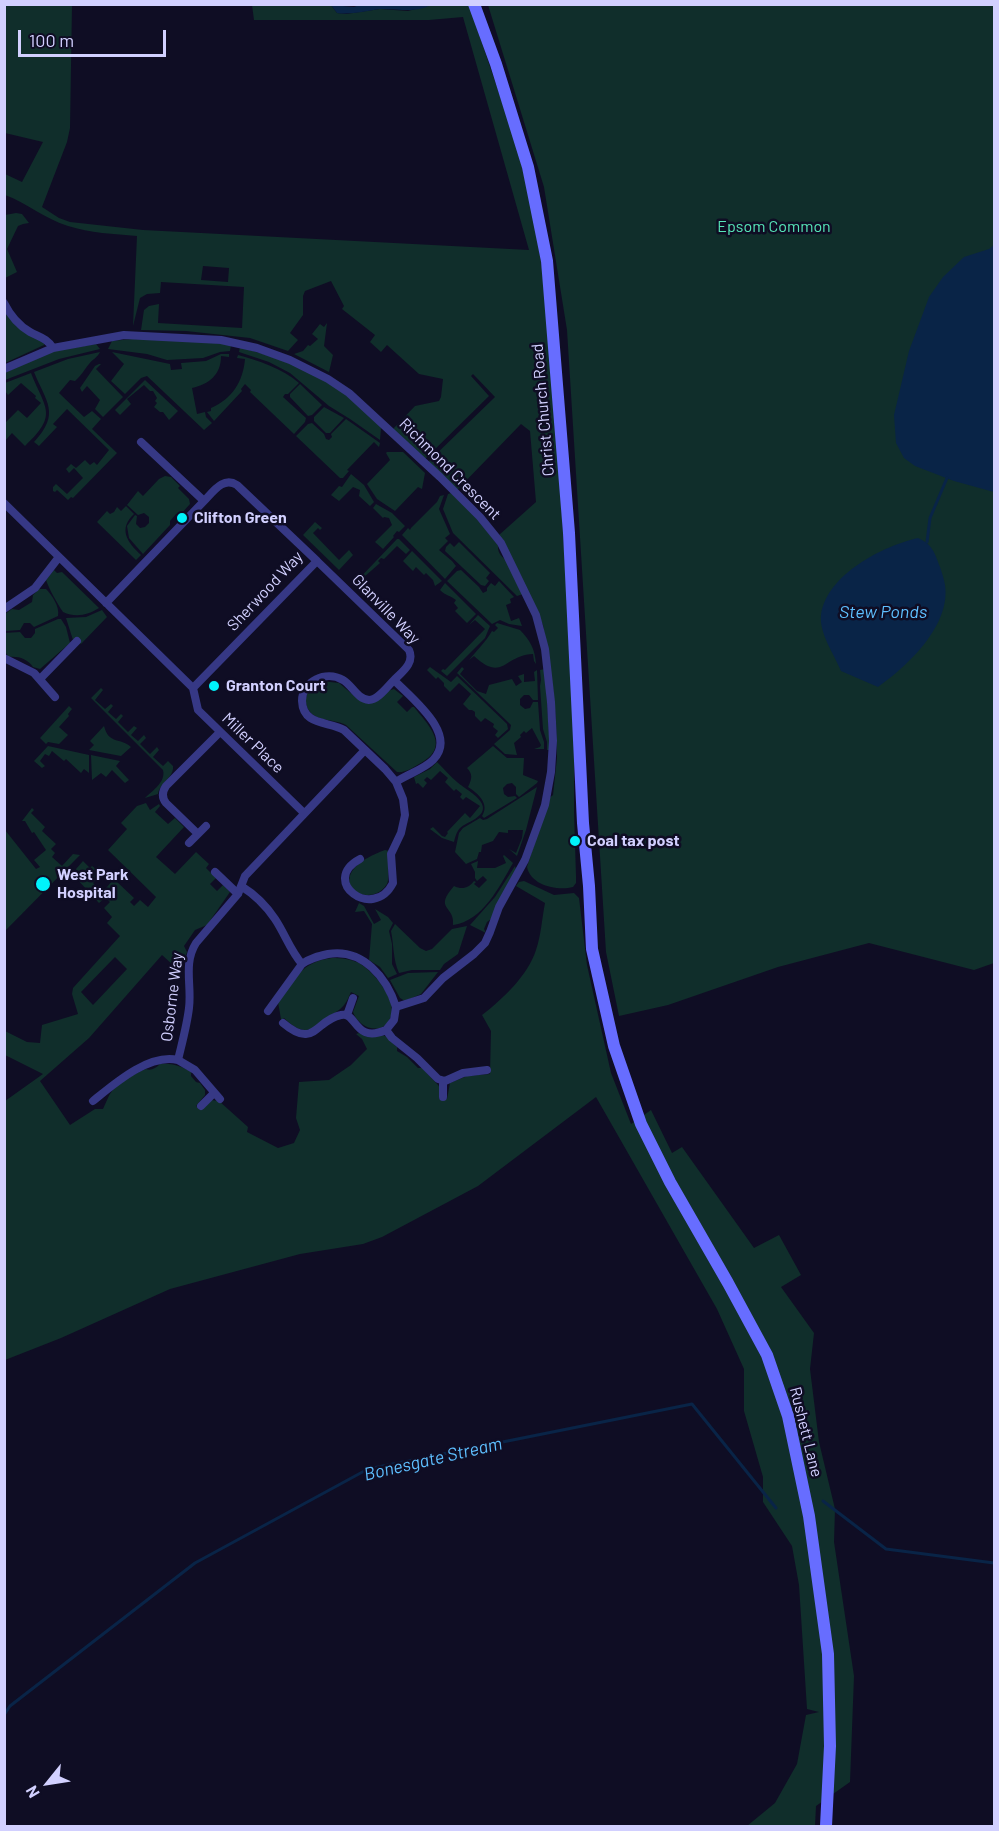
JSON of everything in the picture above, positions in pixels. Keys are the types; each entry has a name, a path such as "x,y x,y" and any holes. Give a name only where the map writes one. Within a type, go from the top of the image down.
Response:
{"main road":[{"name":"Christ Church Road","path":"474,4 496,64 528,167 547,261 569,533 583,823 592,949 614,1046"},
{"name":"Rushett Lane","path":"614,1046 641,1124 670,1182 767,1355 788,1416 809,1516 828,1654 830,1746 826,1827"}],"street":[{"path":"4,303 19,324 31,333 47,340 53,348"},
{"name":"Richmond Crescent","path":"4,369 53,348 90,340 137,335 227,341 250,345 290,360 341,387 389,428 480,517 497,538 538,620 547,663 553,741 551,772 545,805 525,860 499,907 486,941 443,978 424,998 396,1007"},
{"path":"141,442 204,501"},
{"name":"Sherwood Way","path":"106,603 221,484 229,482 235,483 317,561 193,688"},
{"path":"4,503 193,688"},
{"path":"4,609 35,588 59,557"},
{"name":"Glanville Way","path":"317,561 410,652 411,657 409,664 376,698 371,700 362,697 345,681 338,678 318,678 305,688 302,702 309,717 319,723 341,728 396,782 403,799 404,819 392,854 393,883 385,893 366,899 356,897 350,891 346,881 346,871 360,859"},
{"path":"40,679 77,642"},
{"path":"4,658 31,670 56,697"},
{"path":"394,680 434,723 441,741 432,761 396,782"},
{"name":"Miller Place","path":"193,688 198,710 304,813"},
{"path":"198,834 167,805 163,792 166,786 220,732"},
{"path":"304,813 365,750"},
{"name":"Osborne Way","path":"201,1106 217,1096 195,1070 178,1060 189,1011 190,954 196,943 240,890 245,876 304,813"},
{"path":"189,843 206,826"},
{"path":"215,872 240,890 250,892 273,917 290,948 302,964"},
{"path":"268,1011 302,964 314,957 335,953 358,958 373,968 382,977 396,1007 394,1020 386,1030 376,1033 363,1031 346,1015 336,1017 313,1033 307,1034 292,1030 283,1023"},
{"path":"346,1015 353,998"},
{"path":"386,1030 392,1038 443,1081 463,1073 487,1070"},
{"path":"93,1101 143,1066 160,1060 178,1060"},
{"path":"443,1081 443,1097"}],"green space":[{"path":"4,5 72,5 70,128 67,142 42,207 59,218 70,222 143,230 529,250 463,17 429,20 254,20 252,5 331,5 337,13 346,14 380,9 408,11 431,5 469,5 516,143 530,199 542,267 557,437 574,705 576,883 573,887 560,888 539,883 527,867 549,798 553,795 557,758 556,721 543,625 499,535 536,502 530,431 521,424 457,490 428,462 495,397 473,374 471,376 489,396 425,459 393,429 415,406 439,401 443,379 419,374 387,345 381,352 370,342 375,335 342,309 344,306 331,281 305,291 303,315 290,333 298,340 288,351 250,338 186,331 141,330 144,310 149,306 159,304 158,323 242,328 244,287 161,282 160,293 147,294 140,298 133,326 137,236 93,232 68,226 5,195 5,174 22,182 43,142 5,133","holes":["203,266 229,268 228,282 201,280"]},
{"name":"Epsom Common","path":"488,5 994,5 994,963 974,970 869,943 778,967 668,1005 619,1016 606,952 567,330 544,187"},
{"path":"22,214 29,223 18,226 7,249 17,272 5,278 5,215"},
{"path":"4,311 16,326 44,342 44,345 5,363"},
{"path":"327,323 324,346 333,355 329,372 294,354 303,351 318,339 312,334 320,324 324,327"},
{"path":"192,340 231,345 230,351 203,358 167,360 147,354 108,349 112,341"},
{"path":"96,344 100,349 59,359 5,380 4,373 54,351"},
{"path":"240,347 274,357 317,375 334,385 377,423 381,428 380,440 329,406 290,373 269,362 239,352"},
{"path":"100,352 75,381 70,380 59,393 84,417 92,411 101,419 92,429 117,453 73,498 68,500 57,490 53,491 53,487 56,484 67,494 83,478 74,468 69,473 66,469 71,464 76,468 85,460 90,465 94,462 97,465 109,450 67,409 53,424 57,427 39,446 34,442 47,423 49,407 34,372 68,359"},
{"path":"112,352 170,364 171,370 182,369 181,363 206,361 221,354 229,354 229,357 221,356 219,368 213,378 192,388 197,414 205,412 206,417 212,423 204,430 147,376 141,378 125,394 111,381 124,364"},
{"path":"238,355 278,369 299,383 283,397 306,418 294,434 250,392 251,390 245,384 242,391 214,421 207,412 225,400 239,382 245,359 237,358"},
{"path":"101,364 96,369 123,397 103,417 95,409 100,400 87,386 82,392 80,388 95,366"},
{"path":"31,373 44,403 46,418 36,435 25,446 12,433 5,441 5,423 18,410 27,418 41,403 21,383 8,395 5,391 5,383"},
{"path":"145,380 178,411 169,420 163,412 154,407 157,398 153,391 144,385 127,399 131,404 120,415 115,410"},
{"path":"300,384 322,405 312,415 308,416 290,397 290,394"},
{"path":"324,407 344,418 330,433 326,433 314,421 314,417"},
{"path":"346,419 380,443 379,447 374,442 347,470 349,471 343,478 340,478 296,436 312,423 329,440 332,437 331,434"},
{"path":"387,452 403,452 425,473 422,489 418,487 395,511 377,499 367,484 390,460"},
{"path":"351,474 364,485 374,502 370,506 359,496 360,490 353,487 339,501 331,495 339,486 342,487"},
{"path":"165,476 171,477 180,486 178,488 189,499 190,504 181,514 176,514 170,521 170,525 143,554 129,538 127,526 135,515 137,516 136,524 140,528 145,527 149,523 149,517 144,513 138,515 127,505 138,491 143,496 159,479"},
{"path":"451,493 472,513 498,545 500,554 513,568 523,594 517,596 453,533 443,509 448,494"},
{"path":"444,495 439,509 450,534 445,538 448,541 439,550 456,566 445,579 402,535 408,528 410,530 440,496"},
{"path":"376,504 392,513 405,526 399,532 397,531 383,549 375,542 392,525 389,518 383,518 373,508"},
{"path":"126,506 134,514 125,530 128,540 141,555 136,560 97,522 107,511 110,514 117,507 121,511"},
{"path":"315,522 322,528 320,530 318,528 313,533 339,560 349,550 353,555 339,570 303,535"},
{"path":"397,539 410,550 406,554 397,546 384,559 381,558 378,561 380,563 364,577 365,579 358,586 370,598 368,600 353,585"},
{"path":"459,542 490,573 486,578 489,581 485,586 481,585 445,551 450,543 454,547"},
{"path":"412,551 442,581 435,586 426,573 424,575 416,567 413,571 403,561"},
{"path":"54,570 57,573 62,572 99,608 82,615 63,612 46,580"},
{"path":"461,570 483,593 487,591 491,583 495,586 499,581 514,597 510,599 511,603 506,605 511,621 519,618 522,626 500,620 492,624 447,581"},
{"path":"445,583 476,614 467,623 455,611 458,608 454,603 456,600 440,590"},
{"path":"39,589 46,589 51,594 57,605 58,616 34,627 30,623 24,623 20,630 5,631 5,614 12,609 19,610 32,602 33,595"},
{"path":"102,610 107,617 81,644 75,638 73,640 66,618 86,617"},
{"path":"478,615 490,626 485,638 447,676 441,671 445,670 485,629 475,620 469,625"},
{"path":"61,619 66,627 70,643 40,669 22,659 9,657 5,652 4,633 20,632 25,638 31,638 35,629"},
{"path":"497,623 520,630 527,637 534,654 536,664 533,654 523,655 498,667 484,664 474,656 469,660 492,631 498,628 495,625"},
{"path":"430,667 451,682 457,676 507,724 508,729 498,738 495,735 498,731 493,727 494,724 485,718 481,722 475,716 475,712 463,704 471,694 459,683 450,692 438,677 436,679 427,670"},
{"path":"462,667 464,669 460,674 477,691 486,694 489,685 512,679 516,686 522,682 518,676 524,674 524,682 535,681 534,672 537,670 538,700 524,695 520,699 520,705 525,709 530,708 533,702 538,702 544,749 534,749 541,745 532,728 526,733 524,731 514,743 517,755 505,754 494,744 510,730 511,725 457,673"},
{"path":"545,669 550,750 547,750 543,729 540,686 540,670"},
{"path":"321,681 339,683 359,700 394,689 403,696 397,702 407,712 414,707 431,729 436,744 434,751 414,767 397,772 346,725 312,714 308,709 306,699 312,687"},
{"path":"101,688 103,690 95,700 105,709 111,704 113,706 108,712 116,719 121,714 123,716 118,722 128,732 134,726 137,728 131,735 138,741 144,735 146,738 140,744 150,754 157,747 159,750 153,757 163,766 168,761 173,766 171,774 161,786 158,794 145,798 161,782 163,770 91,698"},
{"path":"69,706 72,709 69,716 59,727 68,735 59,744 48,742 46,744 40,738"},
{"path":"104,726 109,736 131,747 121,756 89,750 94,745 90,741"},
{"path":"48,746 89,755 89,773 84,769 81,773 66,759 64,761 52,751 49,756 45,754 40,761 45,766 42,768 34,761"},
{"path":"493,746 507,758 524,758 523,775 538,781 519,797 516,794 516,787 512,783 507,784 503,788 504,794 517,798 484,818 482,816 485,807 482,799 468,787 471,777 467,768"},
{"path":"91,755 120,761 116,766 129,780 125,783 112,770 106,777 101,773 92,780"},
{"path":"437,762 482,803 481,814 459,830 454,842 442,838 430,829 433,827 445,837 465,813 470,818 480,806 466,797 463,800 460,797 462,794 456,789 454,791 445,782 448,778 440,771 431,780 427,777 424,780 427,783 423,788 418,783 416,784 414,777 430,769"},
{"path":"537,787 517,856 509,849 516,853 523,830 508,830 508,833 499,832 493,841 482,845 477,859 466,864 455,852 459,833 463,828 480,818 487,819"},
{"path":"146,803 150,810 159,804 155,812 168,824 175,818 184,827 156,857 175,874 196,852 209,864 206,868 216,878 210,884 217,891 223,885 230,892 207,925 195,930 184,946 187,952 183,965 173,965 162,955 89,1038 40,1081 70,1125 95,1109 103,1109 108,1097 118,1085 146,1069 150,1070 160,1064 168,1064 191,1072 191,1076 205,1090 205,1095 196,1106 200,1110 211,1100 219,1101 248,1127 247,1132 278,1148 294,1143 300,1130 296,1118 299,1082 329,1080 351,1065 367,1049 362,1039 356,1034 359,1033 386,1037 397,1047 397,1051 418,1068 422,1068 438,1085 439,1099 447,1099 450,1083 467,1076 490,1074 491,1031 482,1015 514,986 536,950 545,903 516,886 519,882 524,881 554,895 574,893 579,898 587,965 611,1073 631,1124 651,1110 672,1153 682,1147 754,1248 779,1235 801,1275 781,1287 814,1333 810,1369 819,1442 835,1509 834,1542 854,1676 850,1782 816,1806 815,1826 747,1826 775,1803 797,1764 806,1715 819,1712 807,1709 799,1585 792,1546 763,1502 763,1477 744,1411 744,1369 717,1309 596,1097 478,1186 382,1237 363,1244 300,1254 170,1289 61,1338 5,1360 5,1101 43,1074 5,1055 5,1031 27,1042 40,1043 42,1025 78,1014 72,994 73,988 120,936 107,923 112,917 104,908 110,902 105,898 99,903 76,878 76,869 83,861 90,868 92,866 96,869 99,866 107,873 103,878 100,875 93,883 102,893 115,880 134,898 130,902 134,906 140,900 148,907 156,897 108,850 127,829 121,823 137,806","holes":["115,957 127,969 93,1005 81,992"]},
{"path":"32,808 34,810 31,813 45,827 42,831 56,844 51,849 55,853 52,857 62,866 73,854 80,855 5,931 5,830 36,869 40,867 34,860 46,850 25,821 22,821"},
{"path":"385,850 389,851 387,884 379,892 369,895 359,893 352,888 349,880 353,870 364,860"},
{"path":"504,855 513,863 489,902 473,917 453,925 453,919 445,904 448,894 454,886 465,888 474,881 479,888 487,880 483,876 477,881 471,864 478,861 477,868 495,868 506,863"},
{"path":"515,866 516,869 491,919 487,922 484,929 486,933 470,925 495,897"},
{"path":"359,903 364,906 374,924 381,920 375,909 393,923 389,931 392,944 392,964 397,974 388,978 380,967 369,960 372,924 364,911 355,912"},
{"path":"395,924 426,951 432,949 452,929 467,926 458,954 444,964 440,970 412,970 399,973 391,931"},
{"path":"332,958 359,963 371,972 383,986 392,1009 388,1023 383,1027 372,1028 360,1023 353,1012 359,996 351,992 343,1007 323,1022 307,1030 297,1028 284,1018 281,1019 278,1002 300,972 313,963"},
{"path":"438,972 421,994 405,1001 400,998 390,980 408,973"}],"water":[{"path":"362,4 431,5 412,10 379,9 348,14 337,13 331,5 354,7"},
{"path":"994,245 994,492 954,481 915,466 904,458 896,443 894,415 909,351 929,297 943,277 964,257 989,249"},
{"name":"Stew Ponds","path":"918,538 927,543 932,550 942,574 945,600 941,615 925,643 914,656 878,687 841,671 822,629 821,615 825,600 845,575 859,564 889,548"}],"waterway":[{"path":"927,542 930,518 947,478"},
{"name":"Bonesgate Stream","path":"4,1715 10,1706 195,1563 368,1469 692,1404 776,1508"},
{"name":"Bonesgate Stream","path":"823,1501 886,1549 994,1563"}],"place":[{"name":"Clifton Green","path":"182,518"},
{"name":"Granton Court","path":"214,686"},
{"name":"Coal tax post","path":"575,841"},
{"name":"West Park Hospital","path":"43,884"}]}
